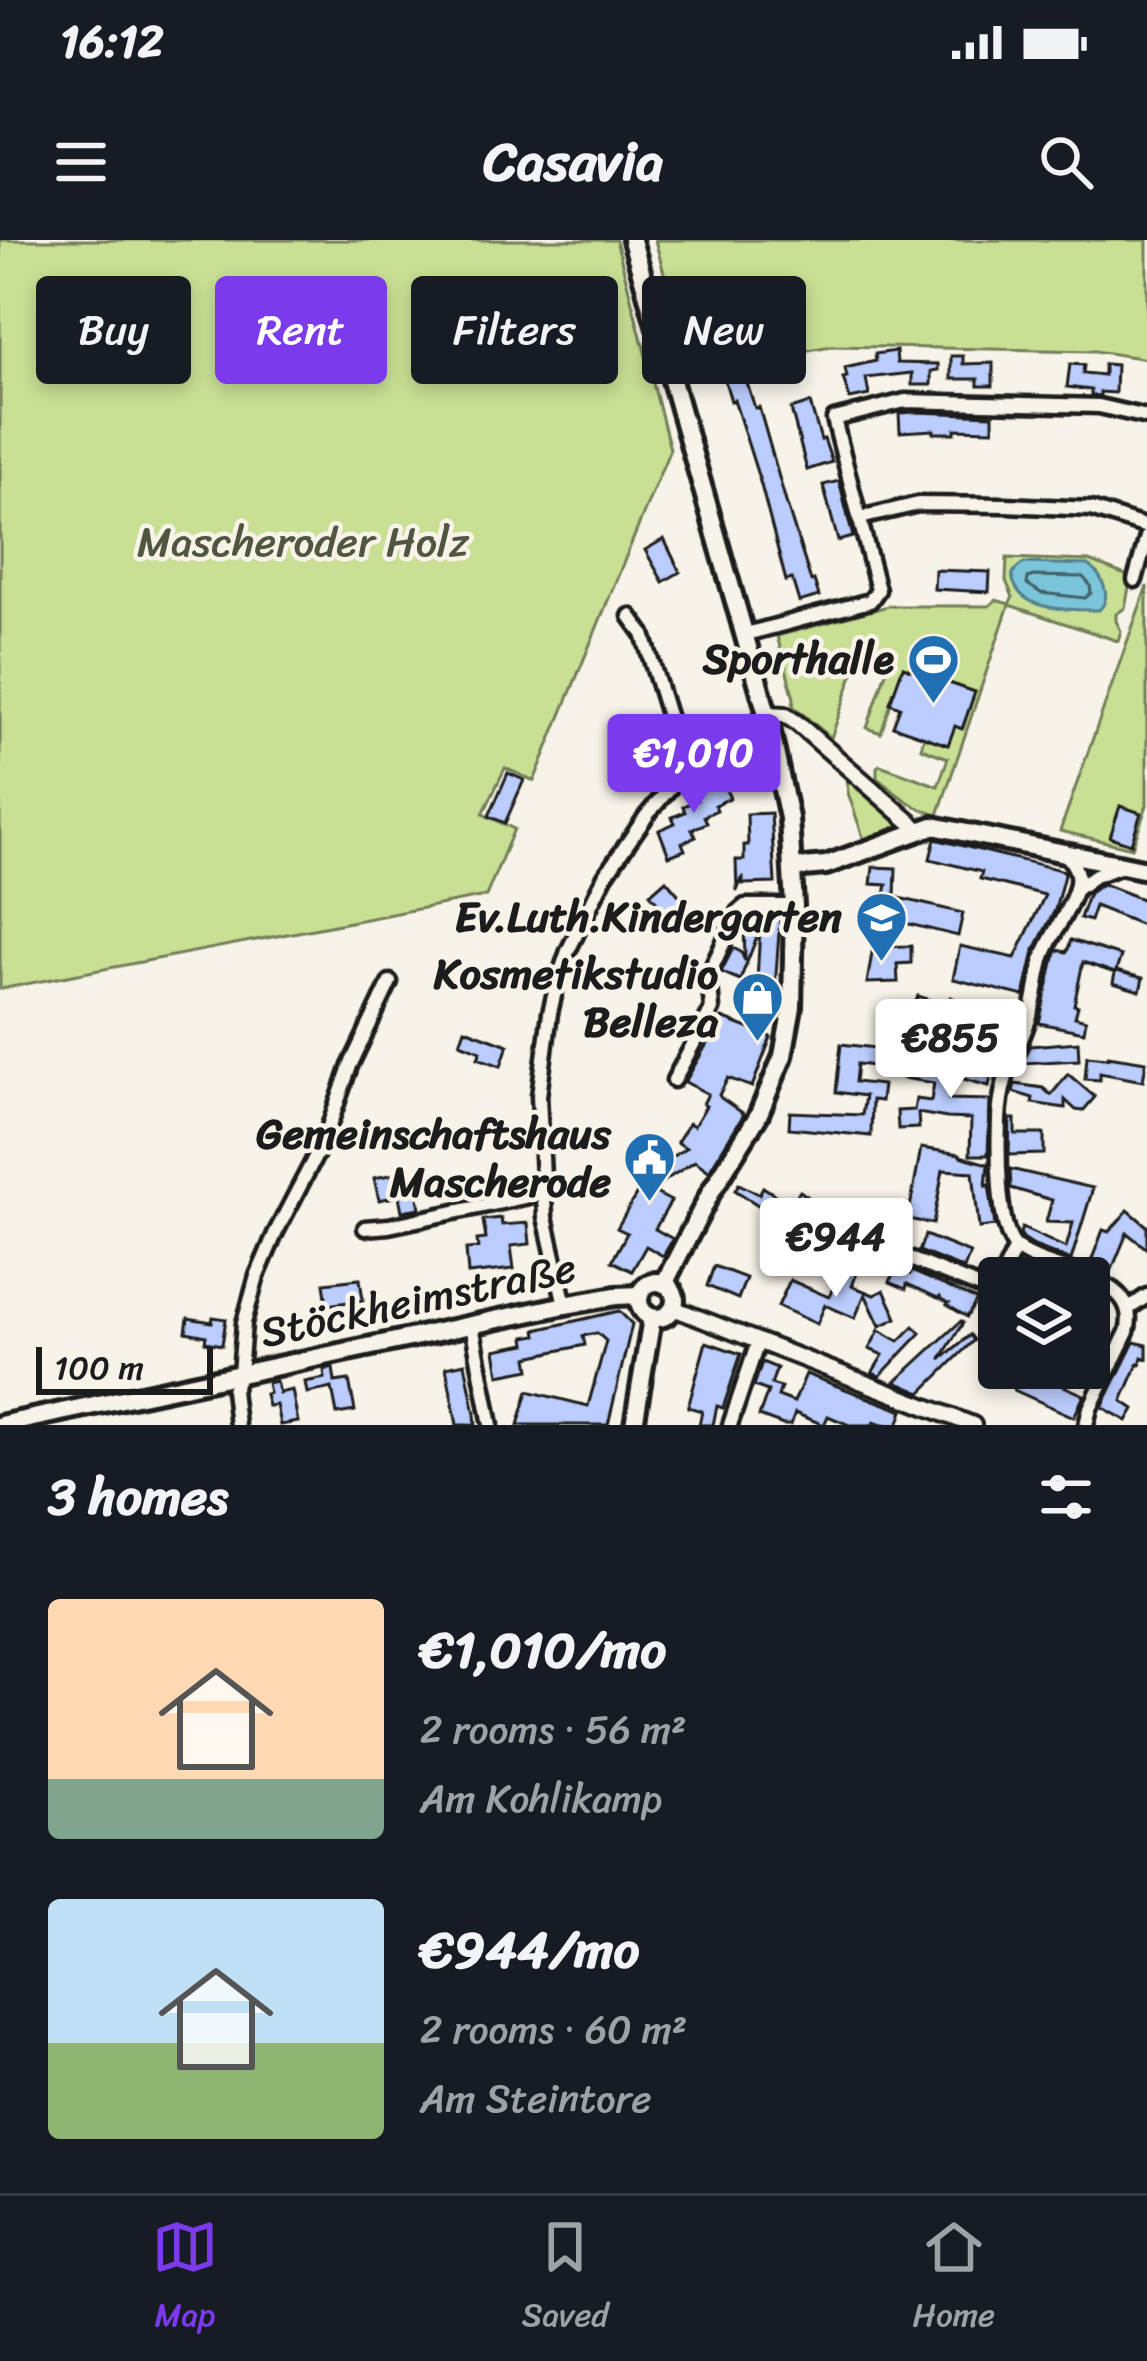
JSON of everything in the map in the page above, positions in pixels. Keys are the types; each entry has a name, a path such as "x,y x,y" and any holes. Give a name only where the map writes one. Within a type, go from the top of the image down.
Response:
{"main road":[{"path":"632,240 766,714 789,818 794,906 792,1007 777,1073 664,1284"},
{"path":"792,868 837,861 918,829 946,827 1147,871"},
{"path":"652,1283 664,1284 674,1294 673,1308 662,1318 652,1318 643,1311 640,1295 652,1283"},
{"name":"Stöckheimstraße","path":"0,1425 565,1305 640,1295"},
{"path":"634,1425 652,1318"}],"street":[{"path":"746,634 875,596 878,580 834,419 905,401 1099,406 1147,418"},
{"path":"860,518 927,503 1091,509 1147,526"},
{"path":"1136,580 1147,537"},
{"path":"630,616 643,634 685,770"},
{"path":"565,1305 543,1193 539,1096 550,1013 568,951 604,876 646,814 685,770 766,714 797,723 918,829"},
{"path":"1063,852 1076,867 1076,890"},
{"path":"1086,1425 1127,1331 1128,1309 1105,1285 1016,1247 1009,1235 1000,1188 1000,1092 1031,1012 1045,951 1076,890 1096,874 1125,866"},
{"path":"674,1080 712,1010 709,974 738,911 745,906 794,906"},
{"path":"237,1425 233,1390 240,1374 244,1323 265,1254 325,1138 350,1066 390,982"},
{"path":"365,1228 543,1193"},
{"path":"1011,1257 1016,1247"},
{"path":"910,1259 978,1287"},
{"path":"1128,1309 1147,1296"},
{"path":"673,1308 973,1425"},
{"path":"472,1325 491,1425"},
{"path":"730,1425 758,1342"}],"green space":[{"name":"Mascheroder Holz","path":"0,240 616,240 642,341 642,384 653,384 670,449 534,781 505,768 483,814 514,829 486,896 0,989"},
{"path":"655,240 1147,240 1147,359 1095,351 831,346 806,350 806,276 665,276"},
{"path":"1007,558 1089,561 1131,577 1125,608 1116,614 1121,631 1118,641 1009,605 938,815 891,790 877,778 877,767 938,786 948,758 921,748 924,737 948,744 955,726 963,728 975,692 903,667 881,733 867,728 891,657 863,646 831,738 793,706 777,636 888,606 989,606 996,600 1009,604 1013,597 1006,581"},
{"path":"1147,586 1147,805 1132,848 1060,831"},
{"path":"846,772 904,825 864,840"}],"water":[{"path":"1024,563 1088,565 1104,586 1103,605 1099,610 1078,610 1031,601 1013,579"}],"building":[{"path":"896,351 897,363 938,364 938,370 931,371 931,385 912,385 912,373 866,378 869,395 850,399 845,368 876,361 875,354"},
{"path":"951,356 963,356 963,364 993,363 993,386 978,386 978,379 951,379"},
{"path":"1070,364 1084,365 1083,373 1104,375 1104,364 1116,365 1115,393 1091,395 1091,390 1067,387"},
{"path":"726,384 747,384 755,408 759,407 819,596 799,602 792,579 786,581 761,485"},
{"path":"810,403 832,462 807,470 791,409"},
{"path":"899,413 993,415 993,430 900,432"},
{"path":"839,481 853,537 838,541 823,485"},
{"path":"664,539 680,572 663,582 645,550"},
{"path":"935,570 990,572 989,592 934,589"},
{"name":"Sporthalle","path":"903,667 975,692 962,729 955,726 948,745 893,726 900,707 890,703"},
{"path":"508,773 524,780 505,823 489,816"},
{"path":"719,775 730,798 704,816 707,823 692,829 696,837 682,843 685,850 669,856 659,830 675,823 672,817 697,800 694,793 708,787 705,781"},
{"path":"1120,806 1141,813 1131,844 1110,837"},
{"path":"771,813 775,883 743,884 743,876 737,891 736,860 744,860 744,845 748,845 747,814"},
{"path":"935,839 1065,871 1055,910 1034,951 1024,996 953,979 960,946 1015,958 1045,895 980,879 982,872 930,859"},
{"path":"873,867 896,868 895,897 963,913 958,936 880,917 887,885 871,884"},
{"path":"666,880 689,907 674,921 650,894"},
{"path":"1103,884 1147,901 1147,927 1095,906 1090,921 1080,918 1089,893"},
{"path":"747,918 780,918 773,1016 755,1014 760,929 740,980 721,972 733,948 745,961"},
{"path":"1071,940 1121,956 1116,971 1143,978 1140,991 1113,983 1115,973 1083,962 1074,1005 1078,1006 1075,1017 1086,1020 1084,1032 1039,1023 1057,950 1067,952"},
{"path":"911,946 911,963 897,964 898,982 867,983 873,947"},
{"path":"918,996 947,1006 940,1027 914,1019 912,1042 888,1040 890,1022 897,1022 903,1006 913,1009"},
{"path":"951,997 1002,1022 995,1036 946,1011"},
{"path":"722,1018 771,1037 752,1087 728,1078 719,1095 744,1114 709,1171 695,1161 650,1190 671,1201 655,1229 673,1239 663,1256 646,1246 632,1271 612,1261 627,1233 617,1228 640,1188 647,1191 639,1177 686,1148 677,1142 689,1123 694,1126 708,1094 685,1082"},
{"path":"465,1029 508,1045 501,1066 478,1058 481,1051 460,1043"},
{"path":"1078,1042 1079,1060 1023,1063 1030,1046"},
{"path":"841,1044 885,1049 883,1067 857,1064 855,1082 883,1085 881,1101 872,1100 871,1136 789,1128 790,1112 862,1115 865,1096 836,1092"},
{"path":"1087,1056 1146,1062 1143,1081 1100,1073 1100,1080 1085,1079"},
{"path":"939,1059 992,1071 989,1086 953,1076 949,1099 990,1100 988,1155 970,1155 971,1119 918,1113 919,1128 898,1129 897,1111 914,1110 916,1099 931,1101 934,1083 903,1078 905,1063 937,1068"},
{"path":"1068,1074 1095,1097 1083,1111 1065,1100 1065,1108 1032,1103 1033,1098 1013,1092 1015,1084 1043,1088 1051,1095"},
{"path":"1010,1119 1015,1119 1015,1134 1044,1134 1044,1154 1009,1155"},
{"path":"921,1148 988,1164 986,1186 995,1226 979,1228 973,1172 943,1170 933,1224 908,1219"},
{"path":"1010,1169 1093,1188 1072,1257 1023,1239 1022,1228 1066,1248 1073,1223 1046,1222 1052,1200 1011,1188"},
{"path":"395,1174 399,1194 417,1192 420,1208 402,1211 399,1196 379,1200 374,1178"},
{"path":"739,1184 759,1194 763,1187 790,1205 800,1191 818,1204 799,1232 735,1190"},
{"path":"1128,1210 1147,1226 1147,1249 1127,1233 1111,1272 1110,1257 1093,1257 1103,1230 1109,1232"},
{"path":"501,1218 502,1225 528,1223 530,1244 511,1246 514,1269 468,1274 466,1249 478,1248 477,1240 486,1239 483,1220"},
{"path":"925,1235 970,1253 964,1269 919,1251"},
{"path":"775,1236 803,1245 795,1268 767,1259"},
{"path":"897,1263 899,1272 911,1271 977,1300 967,1317 941,1296 890,1282"},
{"path":"714,1266 746,1278 738,1299 707,1286"},
{"path":"842,1266 857,1273 852,1286 874,1295 884,1290 897,1318 880,1326 865,1294 855,1318 825,1305 817,1324 778,1306 790,1280 829,1297"},
{"path":"360,1279 363,1300 327,1305 324,1283"},
{"path":"619,1311 632,1324 608,1425 518,1425 528,1391 588,1406 606,1341 597,1333 583,1336 585,1345 528,1357 530,1369 499,1375 495,1350 526,1344 525,1337 537,1335 536,1330"},
{"path":"213,1317 226,1319 222,1345 186,1332 188,1318 212,1322"},
{"path":"961,1321 940,1360 970,1335 974,1340 921,1393 895,1382"},
{"path":"914,1326 921,1333 880,1376 872,1373 883,1355 869,1349 879,1330 899,1341"},
{"path":"706,1342 741,1354 713,1425 699,1425 702,1411 688,1407"},
{"path":"1134,1342 1147,1345 1147,1359 1142,1357 1122,1401 1134,1409 1127,1421 1102,1407"},
{"path":"762,1362 777,1368 771,1384 781,1387 778,1396 794,1402 806,1374 903,1411 898,1425 849,1425 828,1416 824,1425 795,1413 791,1425 783,1425 759,1416 768,1391 754,1386"},
{"path":"465,1363 476,1425 457,1425 446,1367"},
{"path":"333,1368 335,1382 349,1380 355,1411 337,1414 332,1388 307,1393 305,1382 325,1378 324,1370"},
{"path":"276,1381 279,1393 292,1390 298,1422 280,1425 276,1405 268,1406 267,1383"},
{"path":"1070,1389 1084,1395 1074,1417 1014,1390"}],"place":[{"name":"Sporthalle","path":"933,705"},
{"name":"Ev.Luth.Kindergarten","path":"881,963"},
{"name":"Kosmetikstudio Belleza","path":"757,1044"},
{"name":"Gemeinschaftshaus Mascherode","path":"650,1204"}]}
